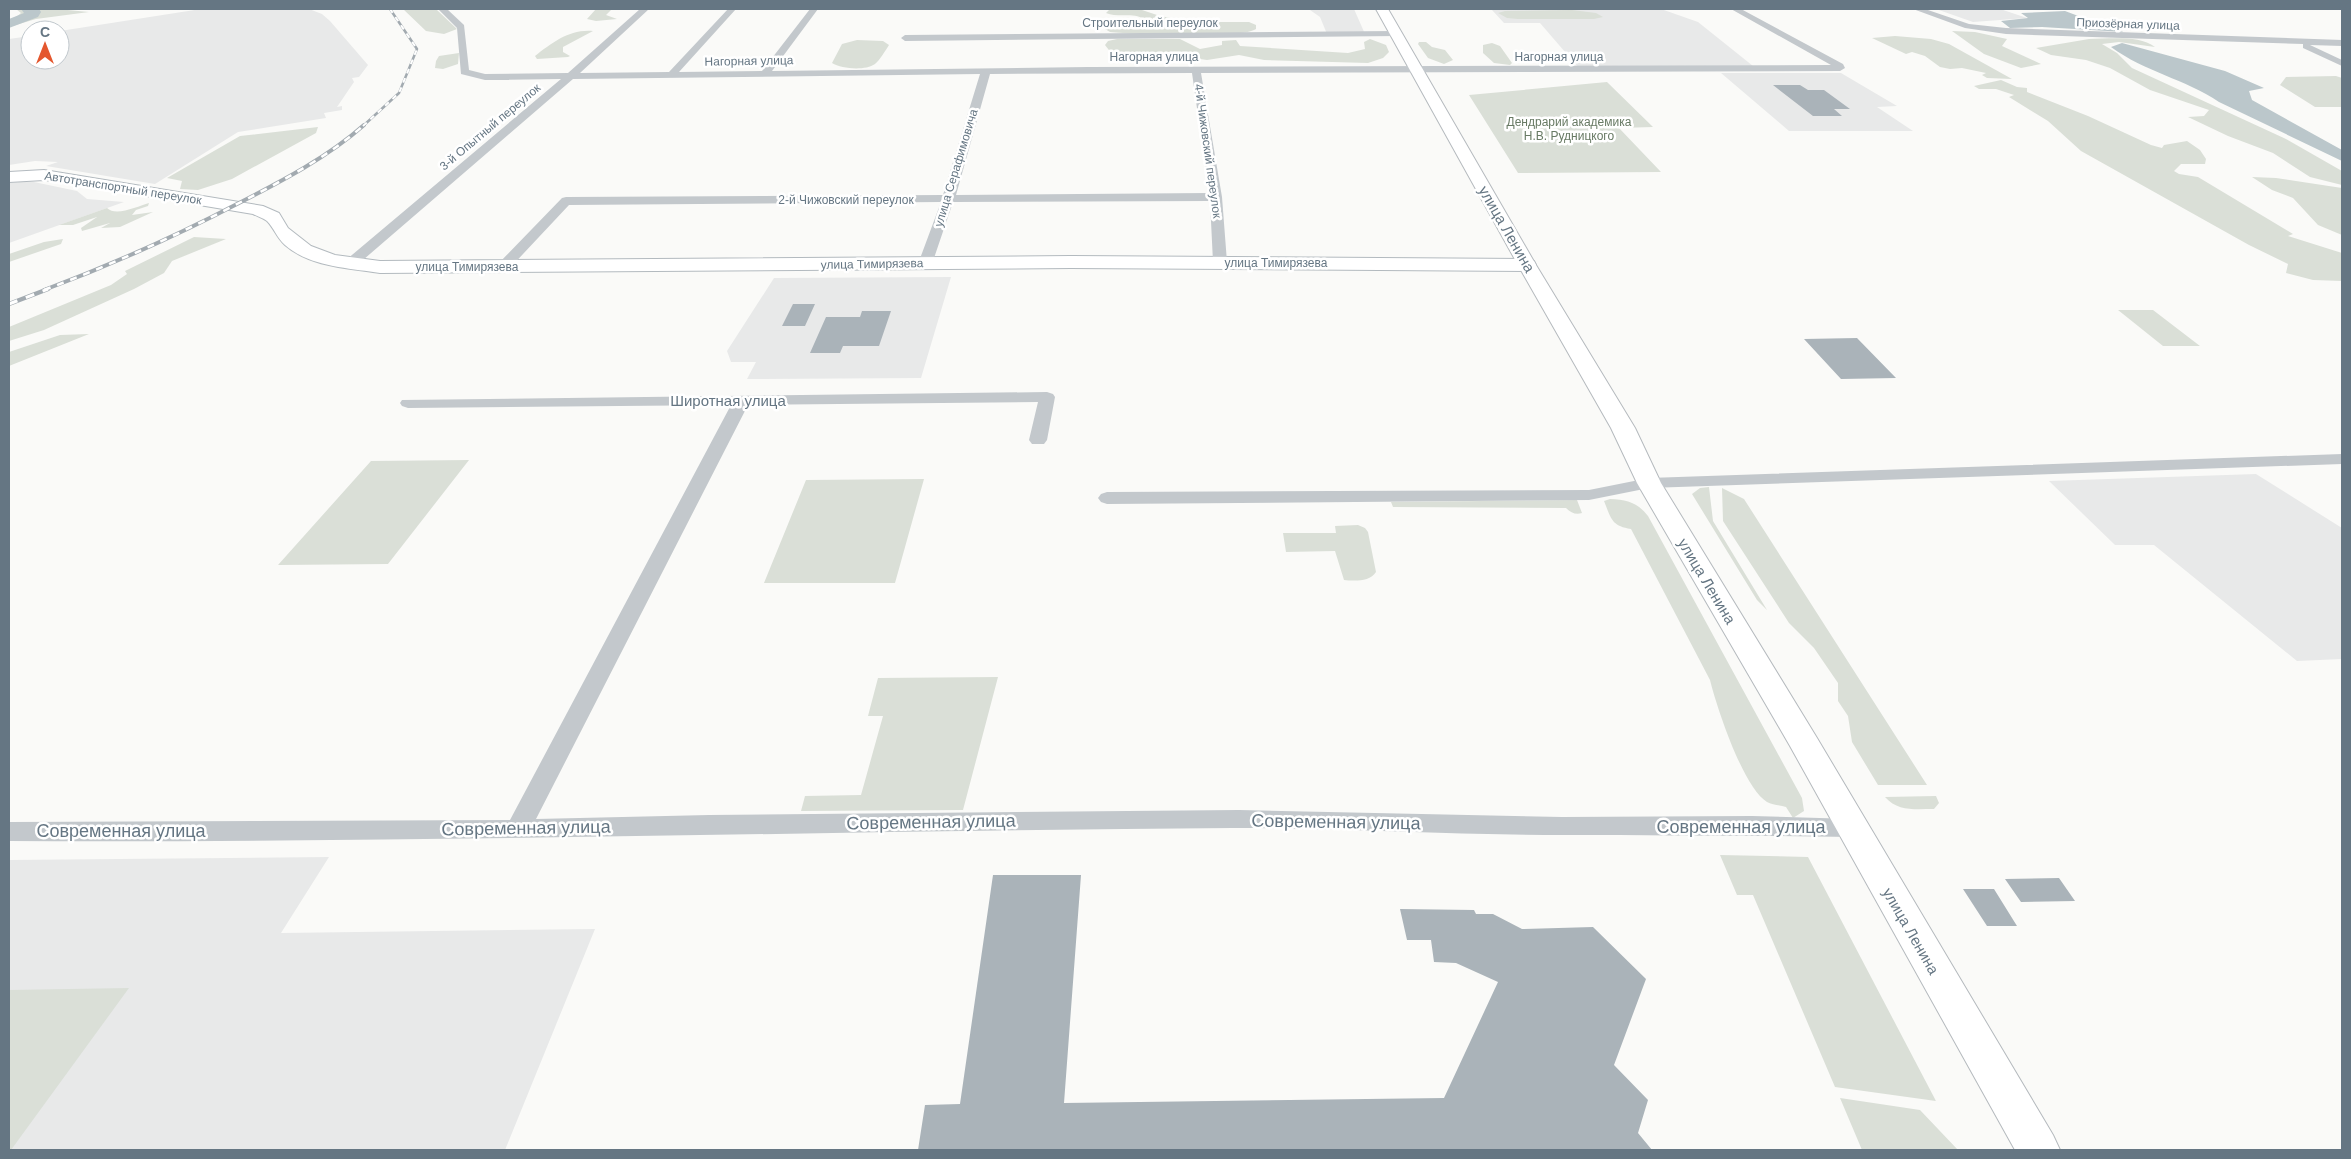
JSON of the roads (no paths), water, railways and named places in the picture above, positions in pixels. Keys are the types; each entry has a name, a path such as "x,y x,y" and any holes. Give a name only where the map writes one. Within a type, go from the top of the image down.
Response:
{"main road":[{"name":"улица Ленина","path":"1382,9 1527,265 1623,428 1649,483 1853,828 2038,1150"},
{"name":"Автотранспортный переулок","path":"9,177 44,175 68,178 236,206"},
{"name":"улица Тимирязева","path":"236,206 257,210 273,217 279,230 305,251 322,258 380,267 1220,262 1527,265"}],"street":[{"name":"Нагорная улица","path":"442,9 461,26 463,70 466,73 485,77 1415,68 1840,68 1840,66 1735,9"},
{"name":"3-й Опытный переулок","path":"351,263 572,75 645,9"},
{"path":"672,74 732,9"},
{"path":"765,73 814,9"},
{"name":"Приозёрная улица","path":"1917,9 1968,26 2006,31 2342,43"},
{"name":"Строительный переулок","path":"905,38 1395,34"},
{"path":"2298,42 2342,63"},
{"name":"4-й Чижовский переулок","path":"1196,70 1216,197 1220,262"},
{"name":"улица Серафимовича","path":"925,264 948,200 986,71"},
{"name":"2-й Чижовский переулок","path":"503,267 566,201 1216,197"},
{"name":"Широтная улица","path":"408,403 1047,397 1038,440"},
{"path":"518,829 742,400"},
{"path":"1106,498 1589,495 1649,483 2342,459"},
{"name":"Современная улица","path":"9,832 518,829 709,824 1239,819 1562,826 1752,825 1853,828"}],"waterway":[{"path":"9,24 33,14 34,12 28,9"}],"railway":[{"path":"363,126 399,93 417,49 390,9"},
{"path":"44,290 143,250 255,195 320,158 364,125"},
{"path":"9,304 48,289"}],"park label":[{"name":"Дендрарий академика Н.В. Рудницкого","path":"1569,129"}]}
